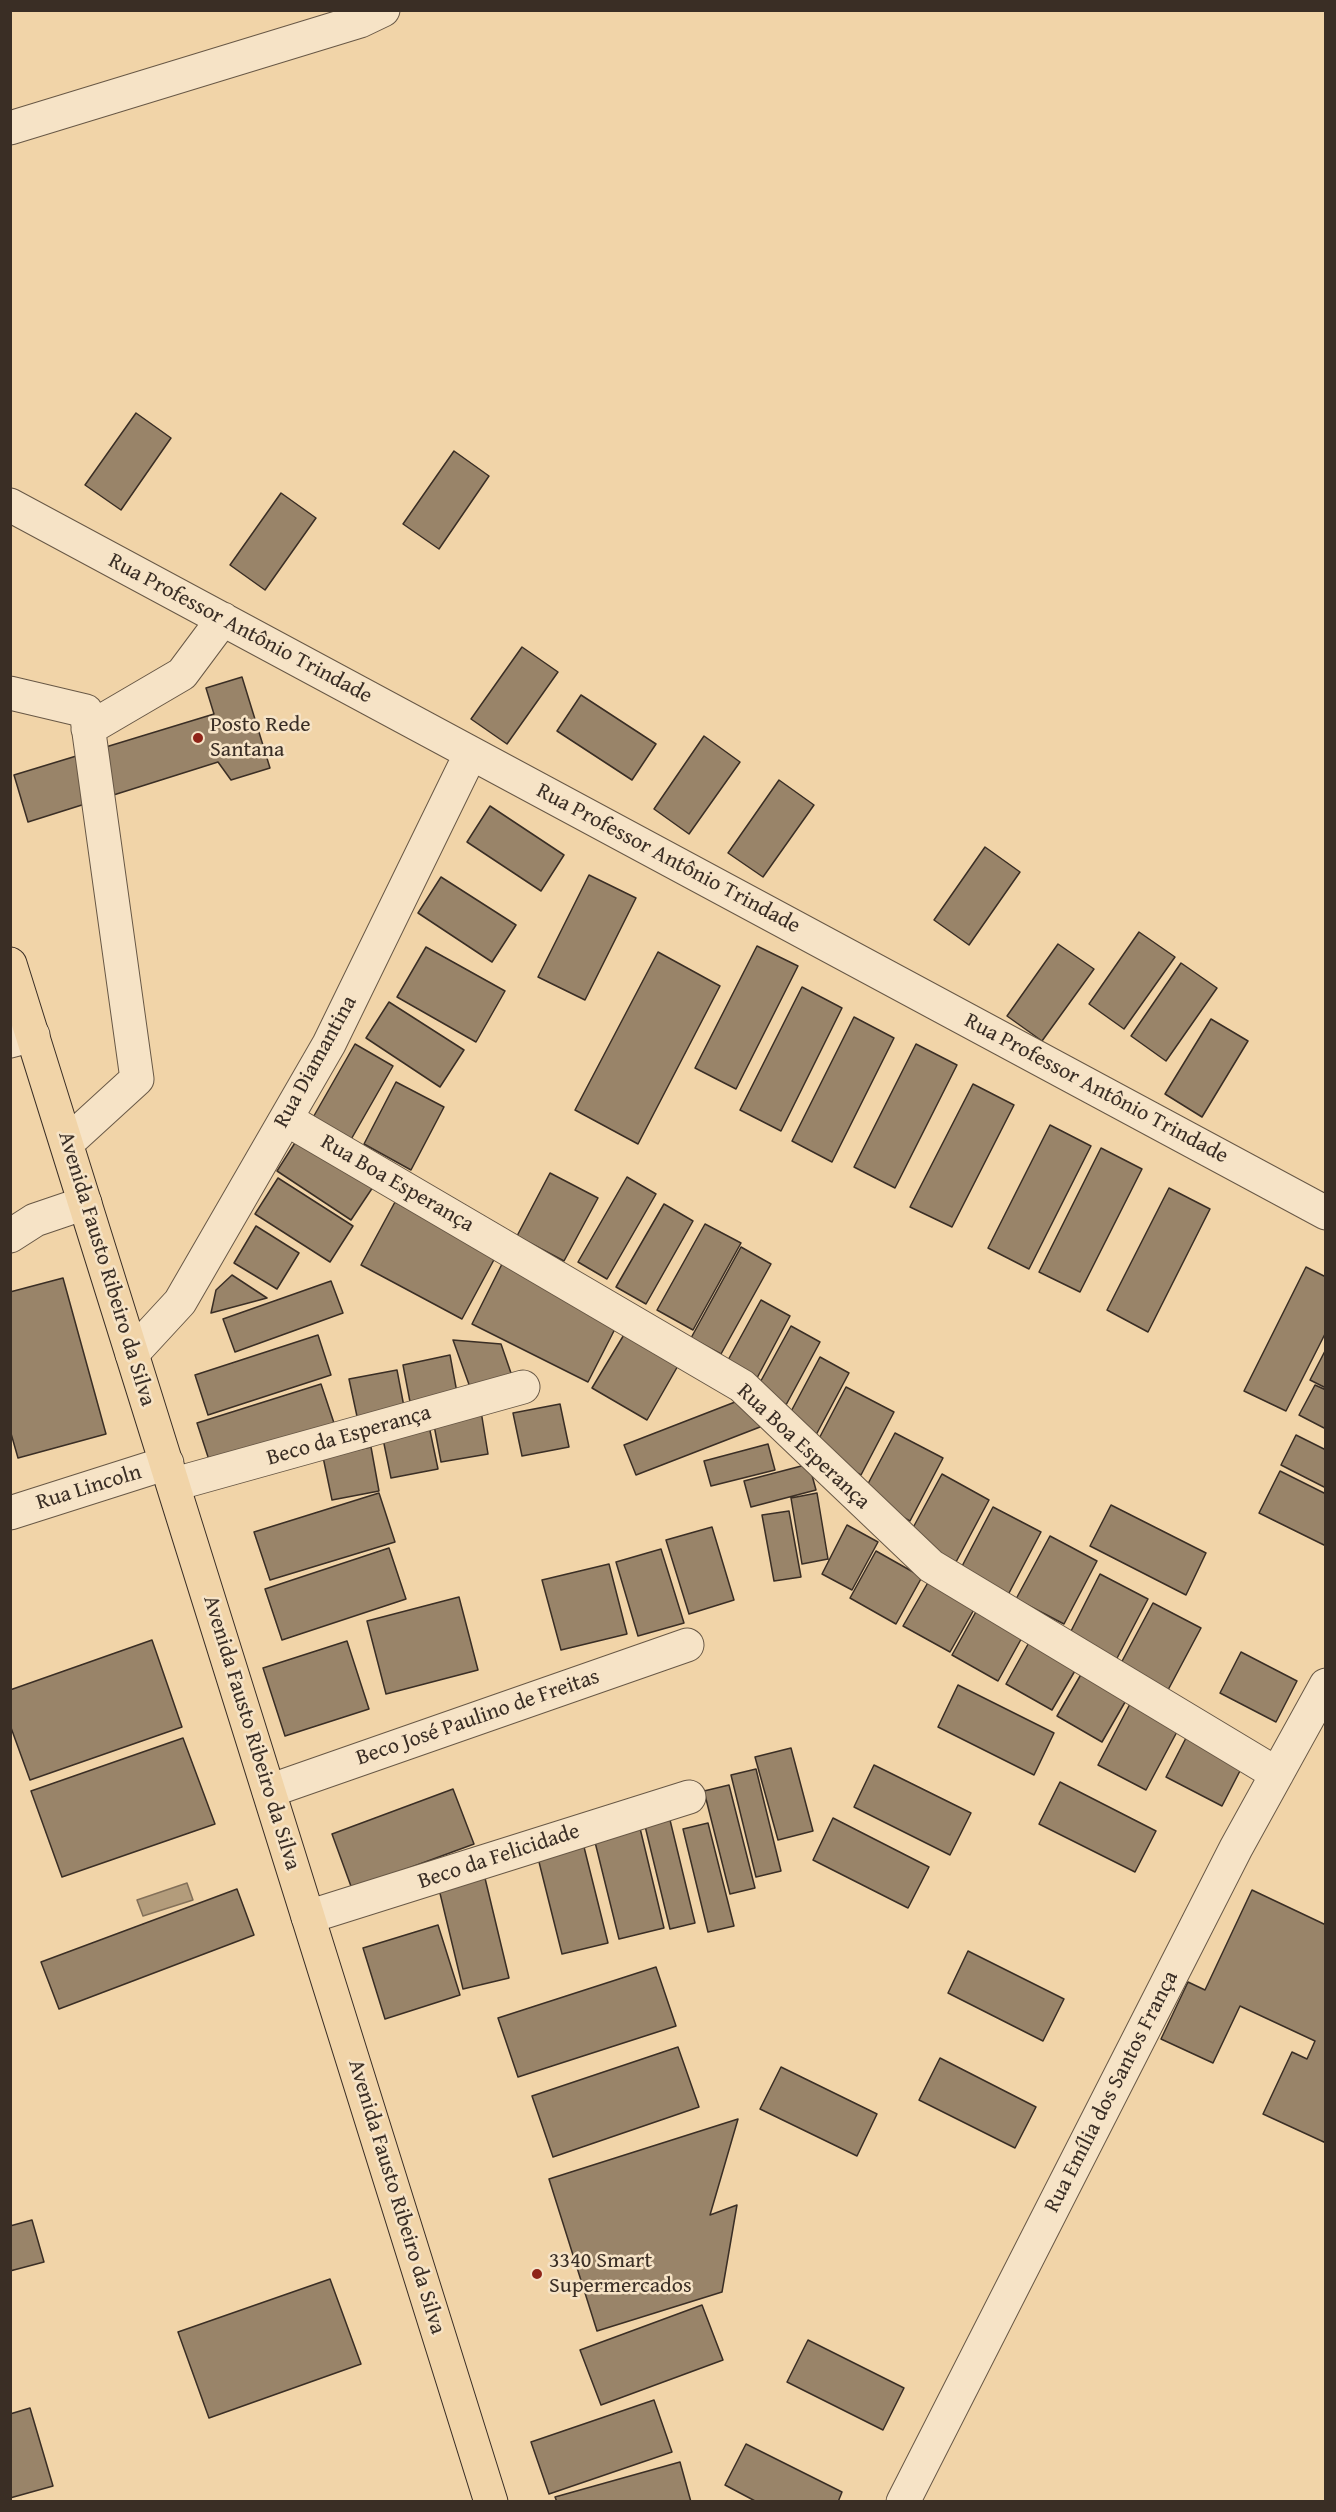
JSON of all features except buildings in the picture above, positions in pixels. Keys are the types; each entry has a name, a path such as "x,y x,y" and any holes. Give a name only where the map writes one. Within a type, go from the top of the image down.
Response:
{"main road":[{"name":"Avenida Fausto Ribeiro da Silva","path":"10,964 22,1038 67,1143 491,2502"}],"street":[{"path":"10,128 360,21 383,10"},
{"name":"Rua Professor Antônio Trindade","path":"10,505 1326,1213"},
{"path":"88,729 182,674 223,619"},
{"path":"10,693 86,711 137,1079 67,1143"},
{"name":"Rua Diamantina","path":"132,1354 180,1302 329,1044 471,753"},
{"name":"Rua Boa Esperança","path":"285,1119 742,1386 931,1566 1277,1774"},
{"path":"10,1236 35,1220 85,1203"},
{"name":"Beco da Esperança","path":"171,1474 523,1387"},
{"name":"Rua Lincoln","path":"10,1512 171,1474"},
{"name":"Beco José Paulino de Freitas","path":"269,1791 687,1645"},
{"name":"Rua Emília dos Santos França","path":"903,2502 1226,1869 1326,1684"},
{"name":"Beco da Felicidade","path":"308,1917 689,1797"}],"shaded area":[{"path":"187,1883 193,1900 143,1916 137,1900"}],"place":[{"name":"Posto Rede Santana","path":"198,738"},
{"name":"3340 Smart Supermercados","path":"537,2274"}]}
